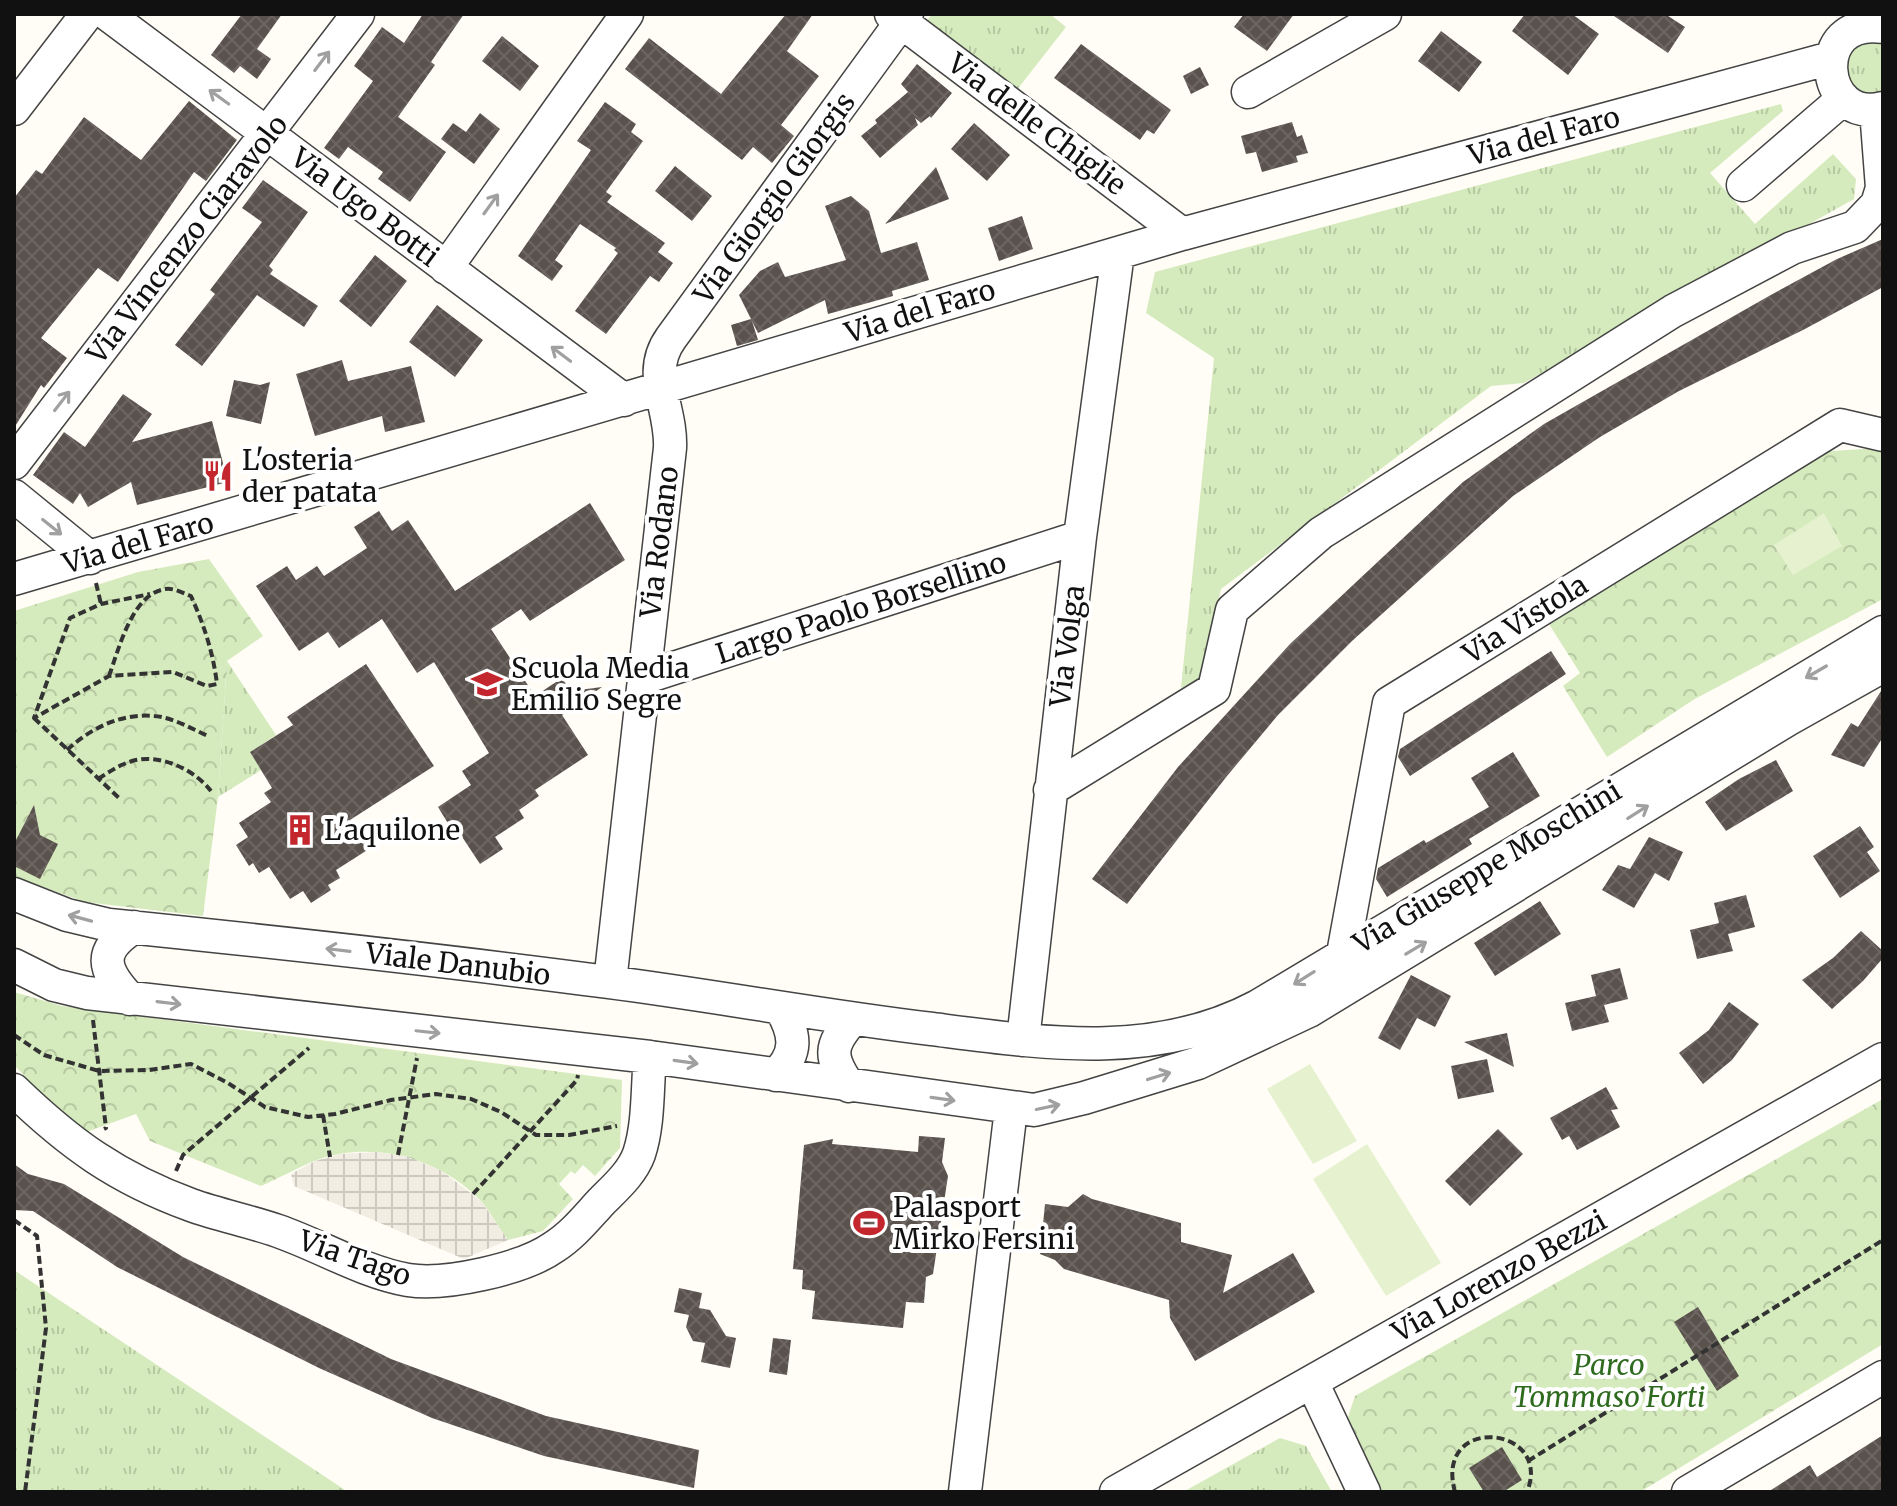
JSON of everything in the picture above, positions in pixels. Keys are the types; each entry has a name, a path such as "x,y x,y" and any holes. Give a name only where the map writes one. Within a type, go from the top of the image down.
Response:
{"street":[{"path":"14,109 87,14"},
{"name":"Via Ugo Botti","path":"107,14 624,400"},
{"name":"Via Vincenzo Ciaravolo","path":"14,463 358,14"},
{"path":"446,268 627,14"},
{"path":"1248,92 1385,14"},
{"name":"Via delle Chiglie","path":"900,17 1182,234"},
{"name":"Via Giorgio Giorgis","path":"661,389 658,370 667,344 900,17"},
{"path":"1050,790 1214,689 1232,610 1321,533 1673,311 1792,248 1855,227 1877,204 1882,188 1880,109 1864,110 1843,99 1830,73 1831,58 1841,38 1870,22"},
{"name":"Via del Faro","path":"14,579 1182,234 1831,58"},
{"path":"1743,185 1843,99"},
{"name":"Via Volga","path":"1023,1040 1080,537 1118,253"},
{"name":"Via Rodano","path":"610,982 670,448 670,425 661,389"},
{"name":"Via Vistola","path":"1343,954 1389,703 1840,425 1883,435"},
{"path":"14,496 90,558"},
{"name":"Largo Paolo Borsellino","path":"643,678 1080,537"},
{"name":"Via Giuseppe Moschini","path":"1071,1044 1136,1042 1202,1030 1258,1006 1883,632"},
{"name":"Via Giuseppe Moschini","path":"1084,1098 1198,1063 1309,1011 1787,720 1883,666"},
{"name":"Viale Danubio","path":"14,894 97,923 610,982 852,1020 1071,1044"},
{"path":"130,999 111,975 107,959 116,940 134,927"},
{"path":"14,965 54,985 130,999 650,1057 1011,1109 1041,1109 1084,1098 1092,1086 1094,1072 1090,1062 1071,1044"},
{"path":"776,1075 788,1061 794,1042 790,1025 781,1009"},
{"path":"849,1086 837,1068 833,1052 838,1037 852,1020"},
{"name":"Via Tago","path":"14,1090 73,1144 122,1174 166,1195 302,1240 384,1274 420,1281 453,1280 542,1254 561,1242 624,1178 638,1157 650,1057"},
{"name":"Via Lorenzo Bezzi","path":"1116,1492 1883,1059"},
{"path":"965,1492 1011,1109"},
{"path":"1688,1492 1883,1377"},
{"path":"1312,1382 1364,1492"}],"path":[{"path":"169,588 191,596 208,638 217,684 207,686 173,672 109,676 34,718 70,618 101,604 169,588"},
{"path":"109,676 127,626 150,594"},
{"path":"67,750 86,732 124,717 156,715 208,736"},
{"path":"34,718 119,798"},
{"path":"98,779 117,766 134,760 153,759 178,766 202,780 211,791"},
{"path":"73,1144 106,1128 92,1013 96,994"},
{"path":"166,1195 183,1155 314,1043 317,1020"},
{"path":"398,1155 422,1032"},
{"path":"14,1035 44,1055 99,1071 149,1070 191,1064 265,1107 308,1117 436,1094 471,1099 501,1112 536,1135 569,1135 622,1126 644,1127"},
{"path":"473,1194 577,1080 583,1050"},
{"path":"323,1115 330,1157"},
{"path":"14,1220 37,1236 46,1328 25,1492"},
{"path":"1528,1461 1883,1240"},
{"path":"1455,1492 1451,1479 1454,1460 1462,1448 1486,1436 1510,1440 1520,1449 1528,1461 1531,1474 1527,1492"}],"green space":[{"path":"932,14 1050,14 1066,27 1016,91 926,22"},
{"path":"1864,41 1883,43 1883,95 1874,97 1848,86 1846,59 1851,50"},
{"path":"1781,104 1783,111 1710,173 1755,224 1833,154 1856,179 1854,199 1524,383 1491,386 1221,589 1201,679 1181,688 1214,358 1146,313 1155,272"},
{"path":"1883,449 1883,599 1693,700 1607,757 1563,686 1580,673 1547,621 1817,452"},
{"path":"1824,513 1842,546 1793,575 1774,545"},
{"path":"209,559 263,636 227,661 218,797 203,916 85,902 18,878 14,875 14,611 138,572"},
{"path":"227,661 276,735 250,752 261,770 218,797"},
{"path":"14,992 62,1006 622,1080 620,1148 595,1176 583,1165 575,1174 571,1171 559,1184 573,1199 543,1231 508,1240 480,1200 464,1185 445,1173 404,1157 360,1152 338,1154 317,1160 261,1186 150,1141 136,1114 81,1134 14,1065"},
{"path":"1310,1064 1357,1141 1313,1164 1267,1089"},
{"name":"Parco Tommaso Forti","path":"1883,1099 1883,1344 1640,1492 1378,1492 1345,1426 1355,1396"},
{"path":"1367,1144 1441,1263 1386,1296 1313,1179"},
{"path":"14,1270 348,1492 14,1492"},
{"path":"1280,1438 1306,1446 1332,1492 1183,1492"}],"shaded area":[{"path":"376,1152 406,1156 442,1171 481,1201 508,1240 464,1259 294,1186 291,1174 315,1161 341,1154"}],"building":[{"path":"242,14 282,14 257,49 271,59 257,79 240,66 234,73 211,55"},
{"path":"423,14 464,14 431,62 435,65 398,117 446,152 410,202 378,179 383,172 348,147 339,159 324,148 373,81 354,66 382,27 404,43"},
{"path":"786,14 813,14 787,51 819,76 781,125 794,136 772,163 753,147 742,160 625,69 649,38 721,94"},
{"path":"1244,14 1294,14 1267,51 1234,27"},
{"path":"1525,14 1572,14 1599,34 1568,75 1512,31"},
{"path":"1611,14 1665,14 1685,27 1668,53"},
{"path":"1441,31 1482,62 1459,92 1418,61"},
{"path":"502,36 539,66 520,91 482,61"},
{"path":"1081,44 1171,110 1154,134 1147,130 1140,140 1054,78"},
{"path":"917,64 952,93 931,118 921,123 915,118 918,125 880,158 861,136 908,92 901,84"},
{"path":"1200,67 1209,85 1191,94 1183,76"},
{"path":"189,101 237,140 206,181 194,172 118,282 98,268 41,338 67,358 44,388 41,385 14,428 14,198 36,170 42,174 84,117 141,160"},
{"path":"605,102 636,124 631,132 643,141 606,192 612,196 607,202 665,243 658,252 673,263 659,282 650,276 606,334 575,311 618,253 614,250 616,248 580,224 555,260 563,266 552,281 518,256 591,150 577,141"},
{"path":"480,113 500,129 474,164 441,139 453,123 466,132"},
{"path":"1292,122 1297,137 1302,135 1308,153 1296,156 1298,162 1262,172 1256,152 1246,154 1241,136"},
{"path":"974,123 1010,155 987,181 951,149"},
{"path":"675,166 712,196 692,221 655,191"},
{"path":"936,167 949,199 885,224"},
{"path":"263,180 308,212 269,266 273,270 270,274 318,306 304,327 257,295 202,366 175,345 215,294 210,290 262,222 242,208"},
{"path":"851,196 869,211 881,253 917,242 929,280 892,291 893,296 828,314 825,300 758,333 752,321 758,340 737,346 731,325 751,319 739,295 760,271 778,262 785,277 846,260 825,206"},
{"path":"1022,216 1033,249 999,261 988,228"},
{"path":"1883,239 1883,287 1679,391 1600,437 1513,496 1352,641 1278,715 1127,904 1092,879 1178,767 1290,644 1463,482 1544,424 1769,296 1837,259"},
{"path":"375,255 407,281 371,327 339,301"},
{"path":"437,305 483,340 455,377 409,342"},
{"path":"342,360 348,381 411,366 425,422 385,432 382,416 315,436 296,374"},
{"path":"234,380 260,385 270,382 261,424 226,416"},
{"path":"123,394 152,414 132,442 212,421 228,482 137,505 131,482 88,507 80,493 73,504 33,475 64,432 85,447"},
{"name":"Scuola Media Emilio Segre","path":"590,503 625,560 530,621 521,609 491,629 535,696 562,678 571,691 602,687 562,715 588,755 535,790 539,796 519,810 524,818 495,837 503,849 480,864 453,823 449,825 438,807 471,785 462,771 489,753 434,662 417,673 382,619 339,648 328,632 299,651 256,586 287,566 296,580 317,566 324,576 367,548 354,527 379,511 392,531 408,520 455,591"},
{"path":"1551,651 1566,674 1410,776 1398,757 1400,749"},
{"path":"366,664 434,766 350,820 369,849 336,870 340,878 328,885 331,890 311,903 303,891 290,899 269,867 259,873 253,863 249,866 236,845 248,837 239,823 271,802 264,793 272,788 250,752 293,725 287,717"},
{"path":"1883,688 1883,737 1864,767 1831,755 1851,723 1858,727"},
{"path":"1513,752 1540,796 1469,839 1472,844 1387,897 1376,879 1378,868 1489,807 1471,778"},
{"path":"1776,760 1793,791 1726,831 1705,802 1739,779"},
{"path":"34,805 40,835 58,844 40,879 14,866 14,844"},
{"path":"1860,826 1874,847 1867,852 1880,871 1840,898 1813,856"},
{"path":"1649,837 1683,852 1669,881 1655,873 1634,908 1602,890 1618,865 1630,869"},
{"path":"1746,895 1755,927 1728,934 1733,951 1697,959 1690,930 1719,923 1714,903"},
{"path":"1540,901 1561,934 1495,976 1474,943"},
{"path":"1861,931 1883,951 1883,958 1832,1009 1802,980 1833,958"},
{"path":"1620,968 1628,999 1604,1005 1609,1022 1572,1031 1565,1003 1596,996 1591,975"},
{"path":"1411,975 1451,996 1435,1027 1417,1018 1400,1050 1378,1038"},
{"path":"1729,1002 1759,1024 1732,1060 1703,1084 1679,1053 1709,1030"},
{"path":"1507,1033 1514,1067 1464,1042"},
{"path":"1487,1059 1494,1092 1458,1099 1451,1066"},
{"path":"1606,1087 1618,1109 1611,1110 1620,1127 1577,1150 1569,1136 1562,1140 1550,1118"},
{"path":"1498,1129 1523,1154 1470,1206 1445,1181"},
{"name":"Palasport Mirko Fersini","path":"919,1136 945,1138 942,1162 948,1176 933,1274 926,1277 924,1303 906,1302 903,1328 812,1319 815,1291 802,1289 803,1270 793,1269 804,1145 833,1139 832,1144 918,1152"},
{"path":"14,1164 28,1174 64,1184 183,1257 391,1359 546,1416 699,1450 694,1488 544,1456 432,1418 319,1368 117,1267 33,1211 14,1210"},
{"path":"1083,1194 1181,1223 1181,1242 1232,1255 1223,1293 1293,1253 1315,1292 1195,1361 1170,1318 1169,1300 1064,1269 1055,1260 1040,1254 1045,1204 1068,1207"},
{"path":"679,1288 702,1293 699,1308 710,1310 726,1336 736,1338 730,1368 701,1362 705,1343 693,1341 686,1327 689,1315 674,1312"},
{"path":"1698,1307 1739,1376 1717,1391 1674,1322"},
{"path":"773,1338 791,1340 787,1375 769,1372"},
{"path":"1883,1435 1883,1492 1768,1492 1810,1465 1817,1477"},
{"path":"1502,1447 1522,1480 1503,1492 1484,1492 1469,1468"}],"place":[{"name":"L'osteria der patata","path":"218,476"},
{"name":"Scuola Media Emilio Segre","path":"487,684"},
{"name":"L'aquilone","path":"300,830"},
{"name":"Palasport Mirko Fersini","path":"869,1223"}]}
